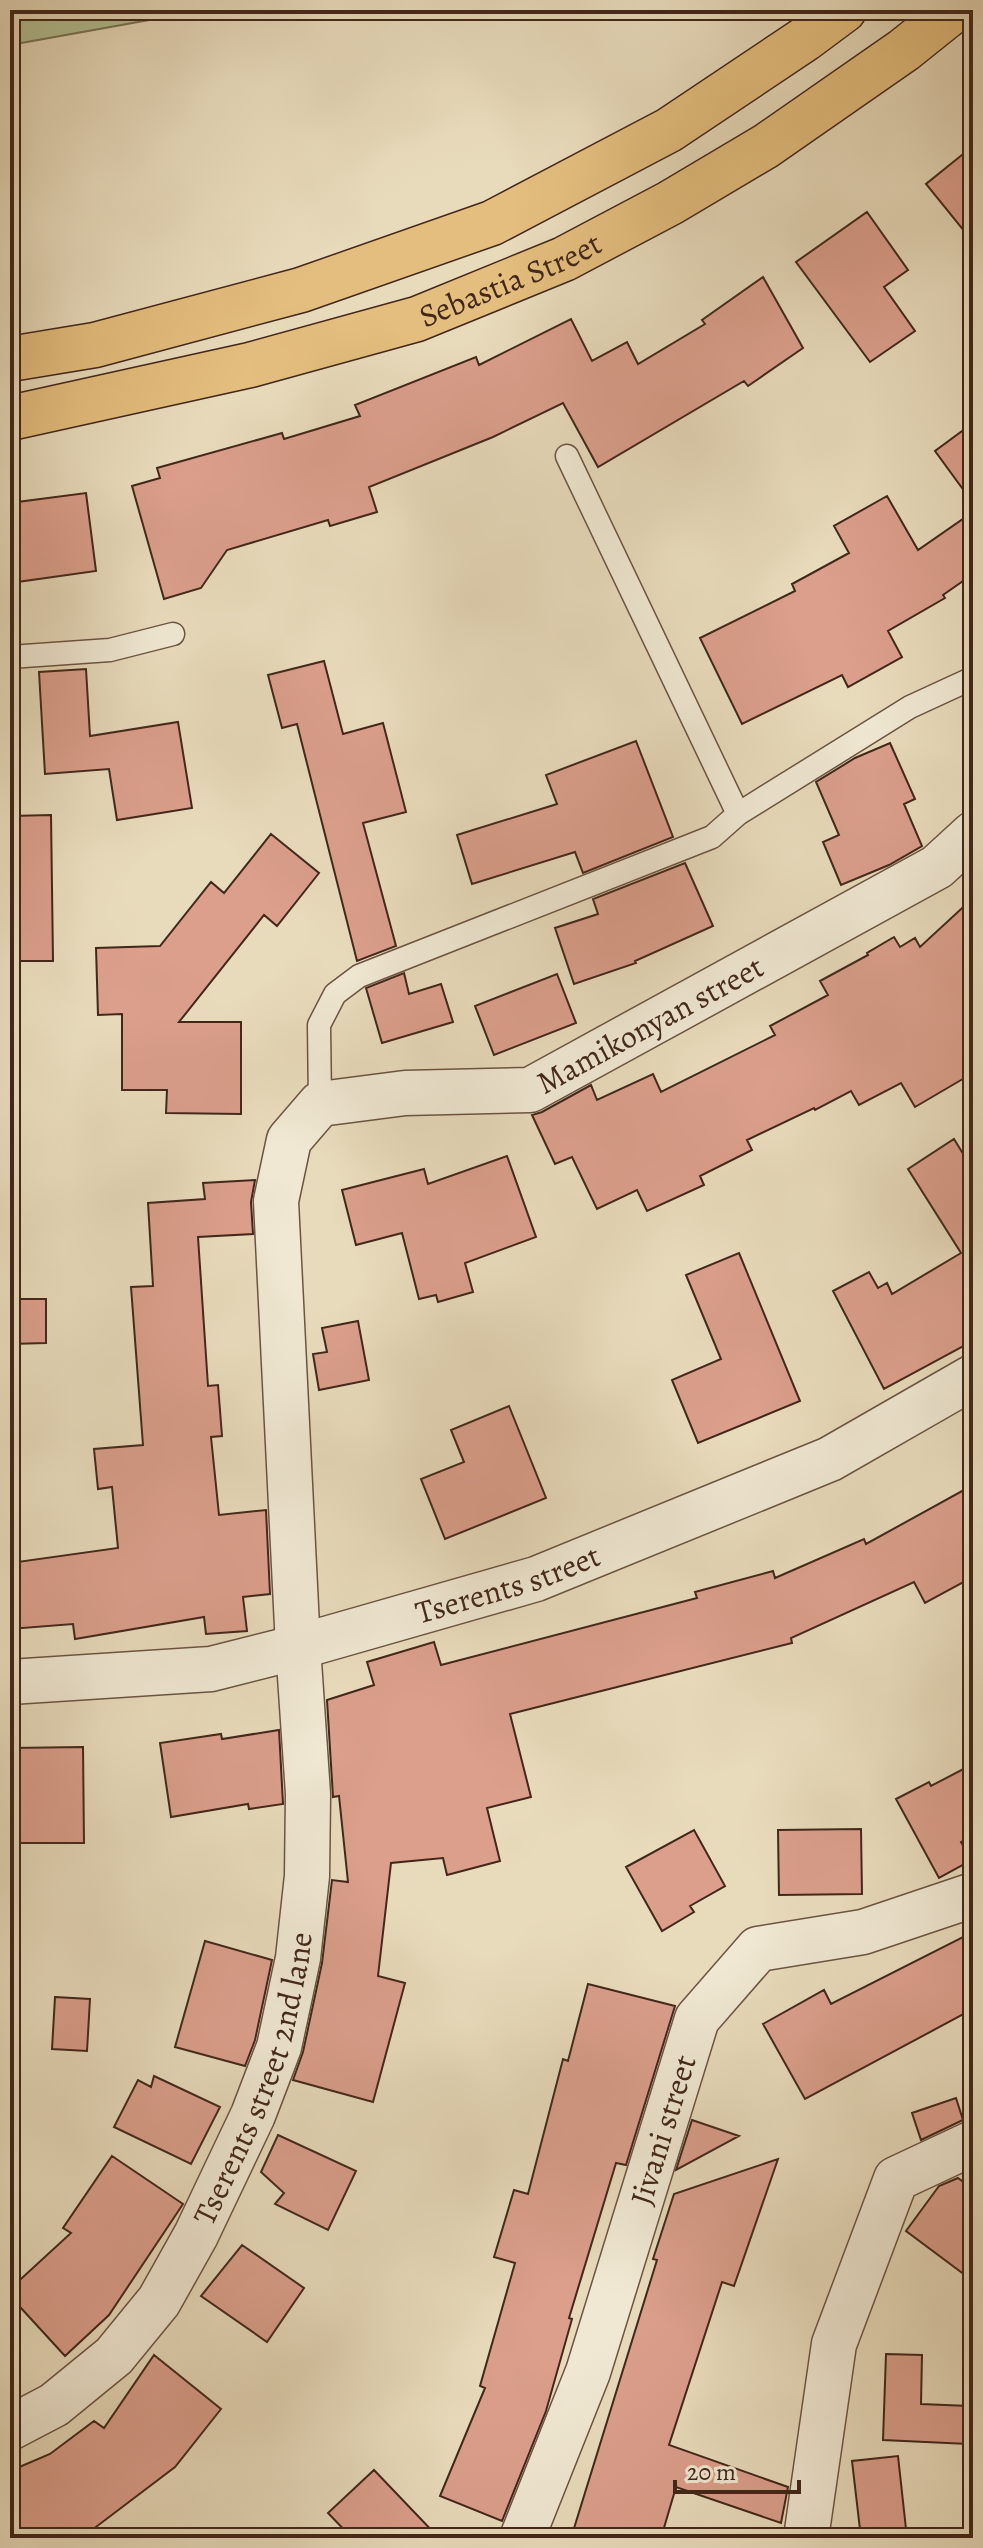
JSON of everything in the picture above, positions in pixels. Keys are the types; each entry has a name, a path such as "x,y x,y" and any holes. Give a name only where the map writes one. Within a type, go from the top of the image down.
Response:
{"main road":[{"name":"Sebastia Street","path":"10,359 95,345 301,290 492,223 669,130 844,10"},
{"name":"Sebastia Street","path":"10,418 250,365 417,319 564,259 670,203 766,146 904,50 954,10"}],"street":[{"name":"Mamikonyan street","path":"320,1104 405,1093 530,1090 937,867 973,834"},
{"path":"298,1647 276,1201 289,1140 320,1104"},
{"name":"Tserents street","path":"10,1682 211,1669 536,1579 830,1459 973,1377"},
{"name":"Tserents street 2nd lane","path":"10,2428 54,2405 114,2356 159,2301 196,2235 253,2115 279,2047 298,1958 307,1876 308,1794 298,1647"},
{"name":"Jivani street","path":"522,2538 588,2372 697,2019 758,1949 863,1932 973,1895"},
{"path":"806,2538 834,2344 896,2179 973,2143"}],"lane":[{"path":"567,456 738,814"},
{"path":"10,657 110,650 173,634"},
{"path":"320,1104 319,1025 335,994 359,976 712,837 738,814 910,707 973,678"}],"green space":[{"path":"10,10 205,10 10,45"}],"building":[{"path":"973,146 973,242 926,184"},
{"path":"867,212 908,270 884,287 915,331 870,362 796,262"},
{"path":"763,277 803,348 748,386 744,381 598,467 563,403 493,437 369,487 377,512 330,526 328,520 227,550 201,588 164,599 132,486 160,478 157,468 282,433 284,439 360,416 355,405 476,357 479,365 571,319 592,361 627,342 638,364 705,324 702,320"},
{"path":"973,423 973,503 935,451"},
{"path":"86,493 96,571 10,583 10,503"},
{"path":"887,496 918,550 973,512 973,574 943,595 945,598 888,631 902,657 848,687 842,675 742,724 700,638 795,591 792,584 849,553 834,526"},
{"path":"324,661 343,734 383,723 406,812 363,823 396,946 357,961 297,724 282,728 268,675"},
{"path":"86,669 90,736 178,722 192,808 117,820 109,769 45,774 39,672"},
{"path":"636,741 673,837 583,873 575,852 472,884 457,835 557,804 546,775"},
{"path":"890,743 915,799 904,804 922,846 889,865 841,885 823,842 839,835 816,782 855,758"},
{"path":"51,815 53,961 10,961 10,816"},
{"path":"271,834 319,873 277,926 264,915 179,1022 241,1022 241,1114 166,1113 167,1090 122,1090 122,1014 98,1015 96,948 160,946 211,882 224,893"},
{"path":"685,863 713,926 636,963 574,984 555,928 598,914 593,899"},
{"path":"973,898 973,1073 915,1107 901,1083 859,1105 851,1091 747,1140 752,1150 700,1176 704,1185 647,1211 637,1190 597,1209 572,1157 555,1164 532,1115 591,1085 597,1100 653,1074 661,1092 775,1035 770,1026 828,995 820,981 894,937 900,947 915,938 920,947"},
{"path":"404,973 409,994 441,984 453,1022 382,1043 366,988"},
{"path":"557,974 576,1023 494,1055 475,1006"},
{"path":"954,1139 973,1170 973,1341 884,1389 833,1291 869,1272 878,1288 887,1283 892,1294 961,1253 908,1169"},
{"path":"507,1156 536,1237 465,1263 473,1292 438,1302 436,1295 419,1299 402,1233 356,1245 342,1190 424,1169 428,1184"},
{"path":"255,1180 251,1202 253,1234 198,1237 208,1386 218,1385 222,1436 211,1437 219,1515 266,1510 270,1594 243,1597 247,1631 206,1634 204,1617 75,1639 73,1624 10,1629 10,1563 118,1548 112,1487 98,1489 94,1449 143,1445 131,1287 153,1286 148,1203 205,1199 203,1183"},
{"path":"739,1253 800,1401 698,1443 672,1380 721,1359 686,1275"},
{"path":"10,1299 46,1299 46,1343 10,1344"},
{"path":"358,1321 369,1380 319,1390 313,1354 327,1352 322,1328"},
{"path":"509,1406 546,1498 445,1539 421,1479 464,1462 451,1430"},
{"path":"973,1485 973,1577 925,1603 914,1582 791,1638 792,1643 510,1714 531,1797 487,1808 500,1861 447,1875 443,1858 391,1863 378,1976 405,1983 373,2102 293,2080 303,2052 322,1963 332,1880 348,1882 339,1796 333,1797 327,1700 374,1685 367,1662 434,1642 441,1665 697,1598 695,1592 773,1571 775,1578 864,1539 866,1544"},
{"path":"279,1730 283,1804 249,1809 248,1804 171,1817 160,1743 221,1734 222,1739"},
{"path":"83,1747 84,1843 10,1843 10,1748"},
{"path":"973,1764 973,1835 961,1842 972,1860 939,1878 896,1799 929,1782 931,1786"},
{"path":"861,1829 862,1894 779,1895 778,1830"},
{"path":"694,1830 725,1886 690,1906 694,1912 662,1931 626,1867"},
{"path":"963,1937 973,1956 973,2009 805,2099 763,2024 824,1990 831,2004"},
{"path":"205,1941 272,1960 255,2040 245,2066 175,2047"},
{"path":"588,1984 675,2006 626,2165 616,2163 569,2318 572,2319 546,2411 502,2521 440,2496 485,2388 480,2386 515,2263 494,2257 514,2190 528,2194 563,2059 568,2061"},
{"path":"55,1997 90,1999 87,2051 52,2049"},
{"path":"154,2076 220,2107 191,2164 114,2127 138,2080 151,2087"},
{"path":"956,2098 963,2120 921,2140 912,2113"},
{"path":"692,2120 739,2136 676,2170"},
{"path":"278,2135 356,2171 328,2230 275,2204 284,2193 261,2172"},
{"path":"112,2156 183,2204 109,2315 65,2356 10,2296 10,2289 71,2233 63,2228"},
{"path":"778,2159 734,2286 722,2282 669,2445 788,2487 781,2523 676,2487 661,2538 571,2538 657,2260 653,2259 674,2194"},
{"path":"958,2178 973,2189 973,2281 906,2231 939,2186"},
{"path":"242,2245 304,2288 267,2342 201,2296"},
{"path":"886,2354 922,2355 921,2404 969,2406 968,2444 883,2440"},
{"path":"154,2355 221,2409 175,2467 92,2530 73,2538 10,2538 10,2471 50,2454 94,2421 104,2428"},
{"path":"898,2456 907,2538 861,2538 852,2461"},
{"path":"374,2470 439,2538 352,2538 328,2513"}]}
